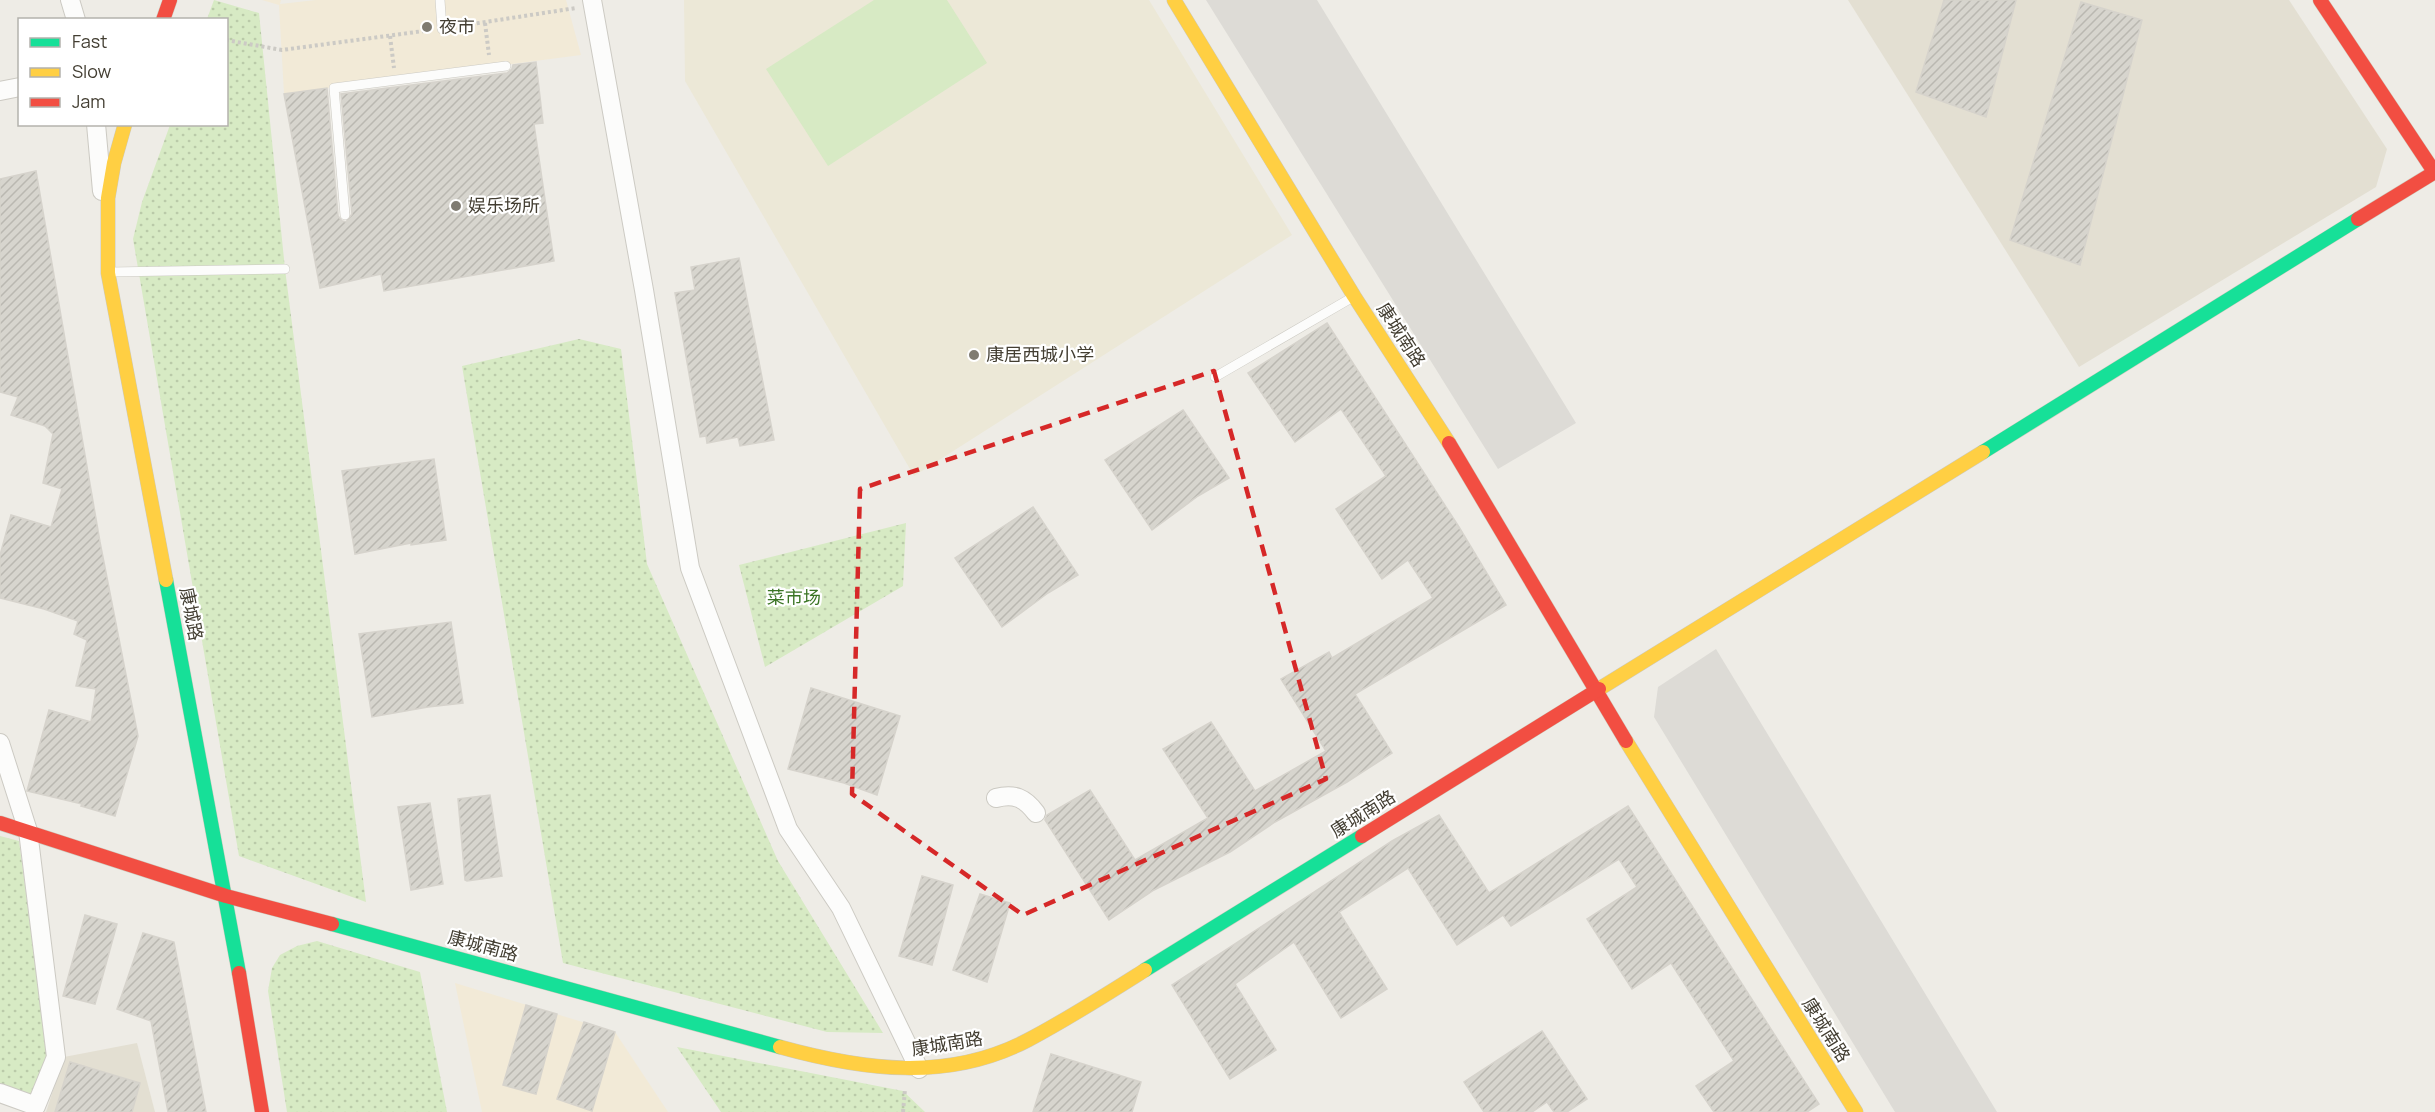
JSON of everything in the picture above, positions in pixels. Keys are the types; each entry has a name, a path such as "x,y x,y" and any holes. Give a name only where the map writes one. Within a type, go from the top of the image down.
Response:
{"street":[{"path":"70,0 75,18"},
{"path":"164,18 170,0"},
{"path":"592,0 644,290 690,568 788,829 841,908 919,1069"},
{"name":"康城南路","path":"1174,0 1354,296 1458,457 1595,692 1856,1112"},
{"path":"1595,692 2435,172 2320,0"},
{"path":"0,91 18,87"},
{"path":"96,126 106,230"},
{"name":"康城路","path":"124,126 108,182 106,230 108,273 226,896 262,1112"},
{"name":"康城南路","path":"0,823 226,896 822,1059 874,1068 919,1069 959,1064 992,1055 1027,1041 1595,692"},
{"path":"0,743 28,831 56,1057 35,1109 0,1093"},
{"path":"996,798 1006,795 1020,798 1036,813"}],"lane":[{"path":"440,0 442,29"},
{"path":"345,215 334,88 506,66"},
{"path":"108,273 285,269"},
{"path":"1215,377 1354,296"}],"path":[{"path":"485,23 490,68"},
{"path":"390,36 394,69"},
{"path":"228,40 282,50"}],"highlighted area":[{"path":"1214,371 1326,779 1023,915 852,794 860,489"}],"shaded area":[{"name":"夜市","path":"262,0 281,0 280,4 316,0 566,0 581,55 284,94 279,5"},
{"name":"康居西城小学","path":"684,0 1149,0 1292,235 914,476 685,81"},
{"path":"1206,0 1317,0 1576,423 1498,469"},
{"path":"1848,0 2289,0 2387,149 2376,187 2079,367"},
{"path":"1716,649 1997,1112 1895,1112 1654,717 1658,687"},
{"path":"455,983 615,1032 668,1112 482,1112"},
{"path":"137,1043 155,1112 46,1112 64,1057"}],"green space":[{"path":"214,0 259,13 285,269 366,902 239,856 133,239 142,202 170,126 228,126 228,18 207,18"},
{"path":"874,0 947,0 987,63 828,166 766,69"},
{"path":"579,339 621,349 647,564 778,861 883,1033 827,1032 563,963 462,366"},
{"name":"菜市场","path":"906,523 903,586 765,667 739,565"},
{"path":"0,836 19,841 49,1066 36,1106 0,1093"},
{"path":"317,941 420,972 447,1112 287,1112 268,991 272,968 280,955 297,946"},
{"path":"677,1047 903,1091 925,1112 721,1112"}],"building":[{"path":"1944,0 2016,0 1986,117 1916,92"},
{"path":"2081,2 2142,20 2080,265 2010,240"},
{"path":"536,62 543,123 534,124 554,261 384,291 381,274 320,288 284,94 327,88 338,216 346,222 352,214 341,94 507,73 513,65"},
{"path":"36,171 100,542 138,736 115,816 81,806 82,804 27,791 49,710 91,722 96,689 76,686 87,640 74,634 78,621 44,609 0,598 0,555 11,515 51,527 62,489 43,483 53,434 45,426 11,415 18,397 0,392 0,179"},
{"path":"739,258 774,440 740,446 738,437 707,443 706,436 700,437 675,293 695,290 691,267"},
{"path":"1327,323 1459,527 1506,605 1355,694 1392,753 1347,782 1275,822 1230,852 1154,890 1109,920 1045,820 1047,815 1090,790 1135,860 1208,818 1163,749 1211,722 1255,791 1326,751 1281,679 1329,652 1332,658 1433,598 1408,560 1382,579 1336,509 1386,476 1341,409 1295,442 1248,373"},
{"path":"1183,410 1229,478 1198,496 1152,530 1105,460"},
{"path":"434,459 446,540 411,545 411,543 355,554 342,471"},
{"path":"1033,507 1078,575 1048,593 1002,627 955,558"},
{"path":"451,622 463,703 372,717 359,634"},
{"path":"811,688 900,716 877,795 844,783 788,769"},
{"path":"490,795 502,876 467,881 465,880 458,799"},
{"path":"430,803 443,884 411,890 398,807"},
{"path":"1628,806 1819,1104 1807,1112 1714,1112 1696,1086 1734,1061 1671,963 1632,989 1587,919 1637,887 1619,859 1511,926 1503,915 1457,945 1408,868 1339,912 1387,989 1341,1018 1294,942 1235,984 1276,1050 1230,1079 1172,985 1392,841 1439,815 1489,893"},
{"path":"922,876 953,885 932,965 899,956"},
{"path":"980,894 1010,903 987,982 953,970"},
{"path":"85,915 117,924 95,1004 63,996"},
{"path":"143,933 174,942 206,1112 168,1112 151,1021 117,1009"},
{"path":"526,1005 557,1014 536,1094 503,1085"},
{"path":"584,1022 615,1032 592,1111 557,1099"},
{"path":"1542,1031 1587,1099 1567,1112 1554,1112 1547,1102 1532,1112 1484,1112 1464,1082"},
{"path":"1051,1054 1141,1082 1132,1112 1033,1112"},
{"path":"70,1062 140,1083 132,1112 55,1112"}],"traffic: fast":[{"path":"1983,452 2358,219"},
{"path":"166,580 239,973"},
{"path":"1145,970 1362,836"},
{"path":"332,924 780,1047"}],"traffic: slow":[{"path":"1174,0 1354,296 1449,443"},
{"path":"124,126 114,163 108,198 108,273 166,580"},
{"path":"1599,689 1983,452"},
{"path":"1626,741 1856,1112"},
{"path":"780,1047 843,1062 874,1066 936,1067 967,1062 998,1053 1028,1040 1145,970"}],"traffic: jam":[{"path":"164,18 170,0"},
{"path":"2320,0 2435,173"},
{"path":"2358,219 2435,172"},
{"path":"1449,443 1626,741"},
{"path":"1362,836 1599,689"},
{"path":"0,823 226,896 332,924"},
{"path":"239,973 262,1112"}],"place":[{"name":"夜市","path":"427,27"},
{"name":"娱乐场所","path":"456,206"},
{"name":"康居西城小学","path":"974,355"}]}
